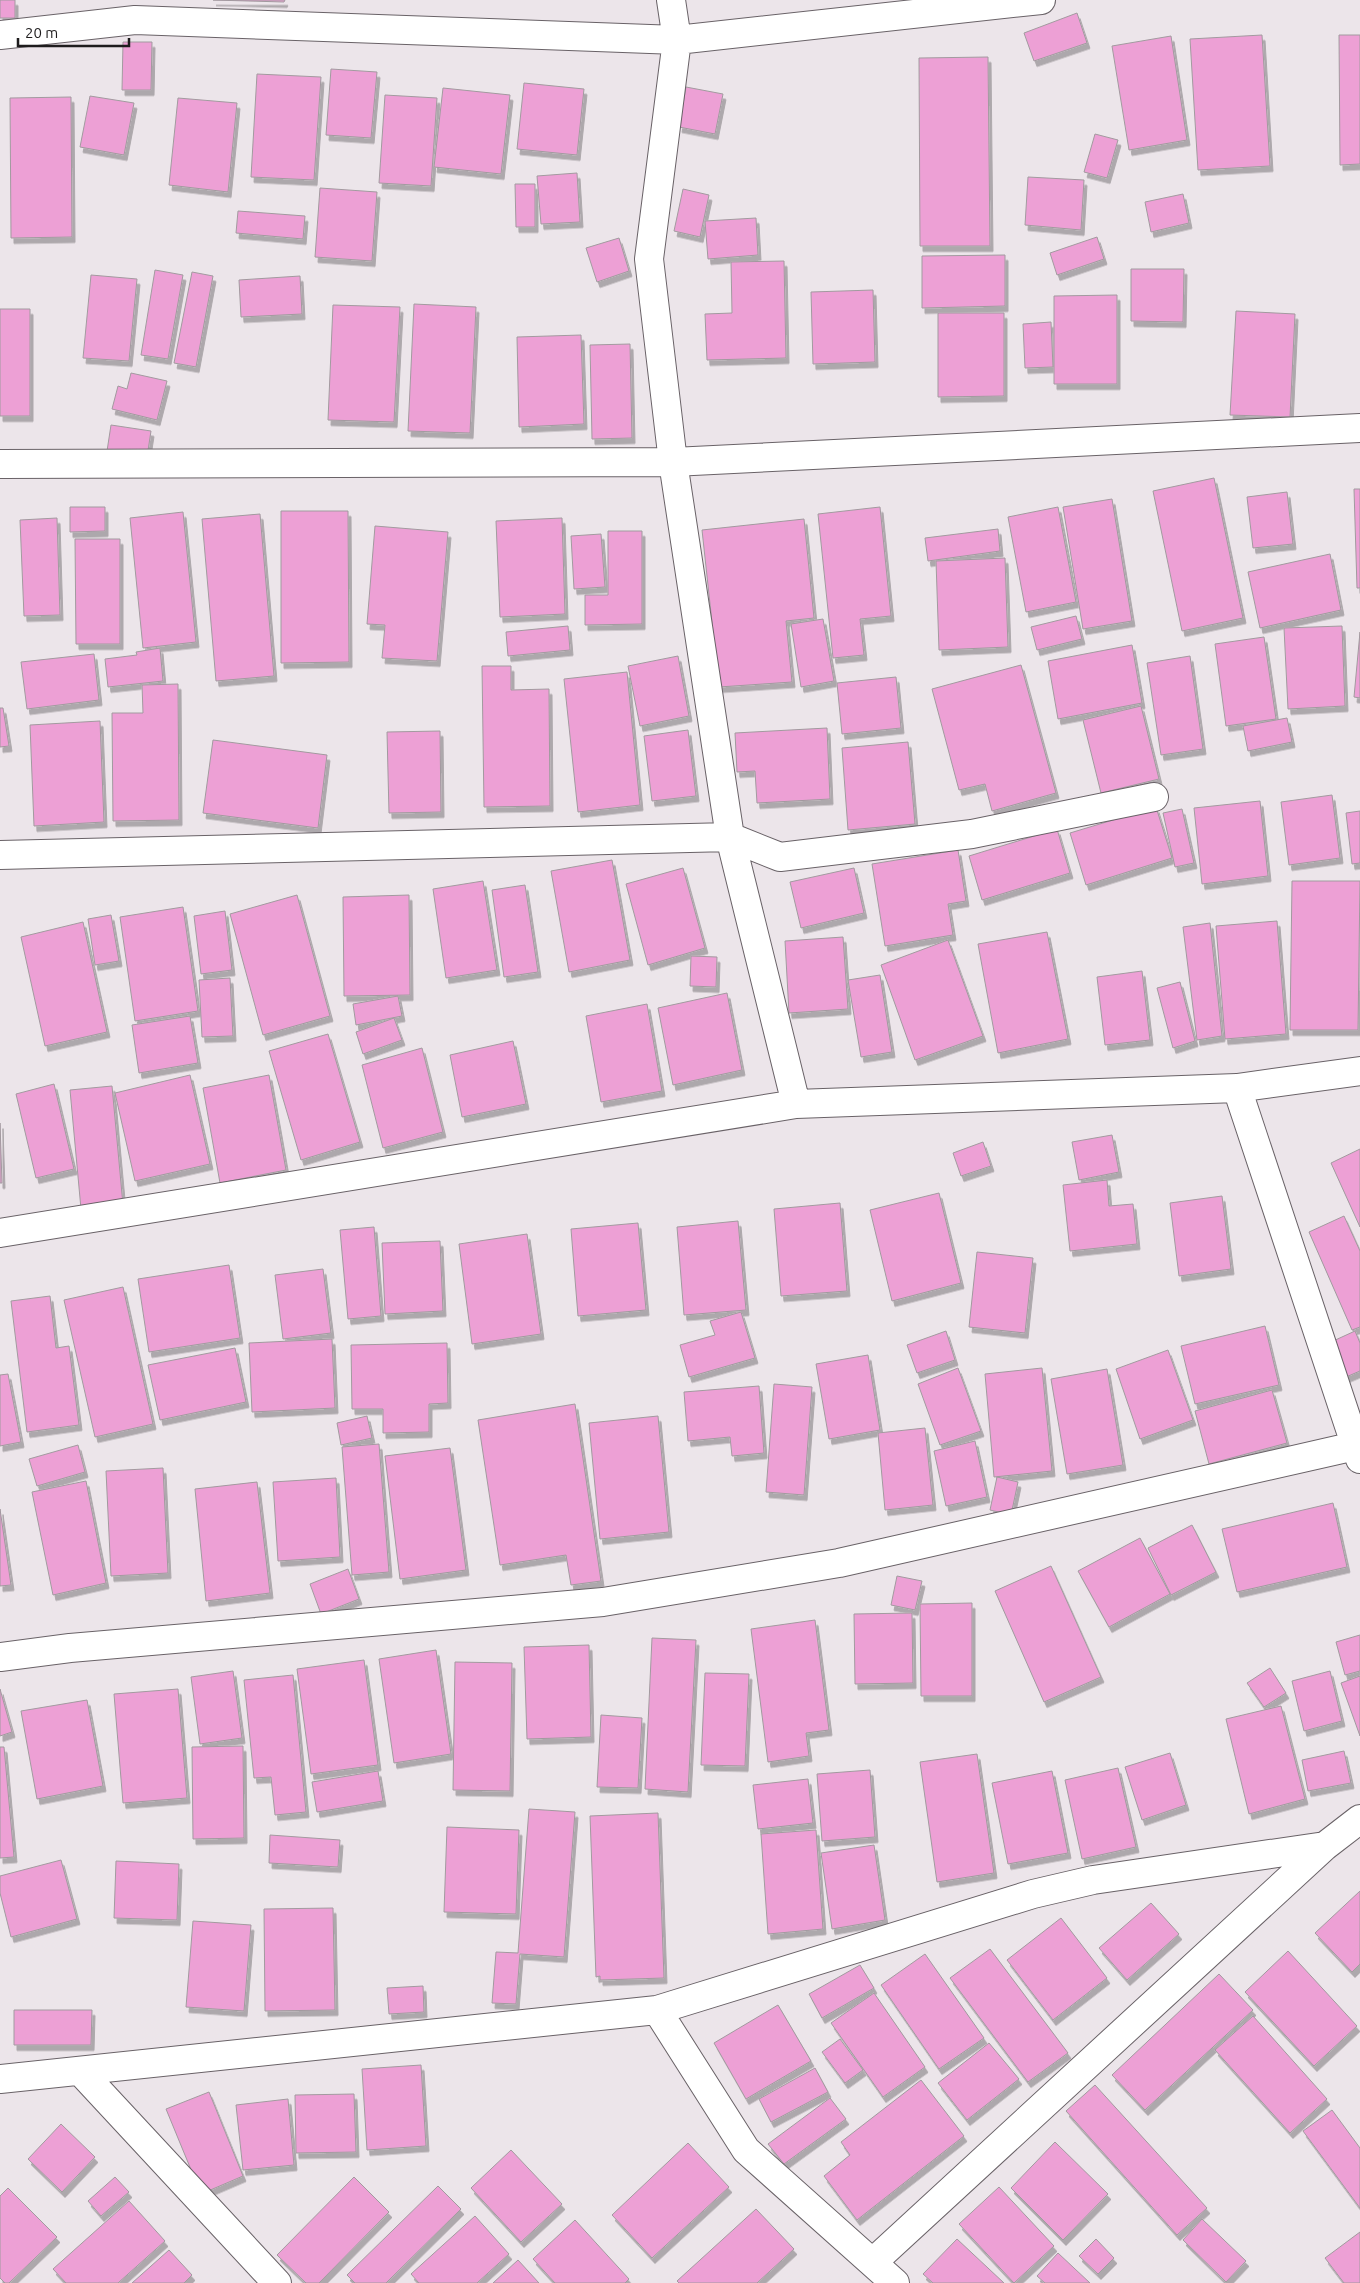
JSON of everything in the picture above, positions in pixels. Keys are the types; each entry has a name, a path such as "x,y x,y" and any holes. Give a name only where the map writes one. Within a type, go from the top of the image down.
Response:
{"street":[{"path":"671,0 677,40 649,259 673,462 730,837 796,1104"},
{"path":"0,35 134,10 677,40 1041,0"},
{"path":"0,464 673,462 1360,428"},
{"path":"0,855 730,837 780,857 972,834 1154,797"},
{"path":"0,1233 796,1104 1237,1088 1360,1071"},
{"path":"0,1658 70,1648 603,1602 839,1563 1358,1452 1237,1088"},
{"path":"873,2262 1325,1846 1360,1819"},
{"path":"0,2079 657,2010 1033,1894 1094,1880 1325,1846"},
{"path":"657,2010 746,2150 873,2262 894,2283"},
{"path":"81,2072 277,2283"}],"building":[{"path":"0,0 15,0 15,18 0,18"},
{"path":"213,0 285,0 284,2"},
{"path":"1077,13 1087,43 1034,61 1024,33"},
{"path":"1262,35 1270,166 1198,170 1190,39"},
{"path":"1339,35 1360,35 1360,164 1340,165"},
{"path":"1171,36 1187,140 1129,150 1112,46"},
{"path":"123,42 152,42 151,90 122,90"},
{"path":"988,57 990,246 920,246 919,58"},
{"path":"331,69 377,72 371,138 326,135"},
{"path":"257,74 321,77 314,180 251,177"},
{"path":"524,83 584,89 577,155 517,149"},
{"path":"686,87 723,94 715,134 679,127"},
{"path":"443,88 510,95 501,174 434,167"},
{"path":"385,95 437,98 431,186 379,183"},
{"path":"90,96 134,103 124,155 80,147"},
{"path":"71,97 72,237 11,238 10,98"},
{"path":"178,98 237,103 228,192 169,185"},
{"path":"1095,134 1118,140 1107,178 1084,172"},
{"path":"577,173 580,222 541,224 537,176"},
{"path":"1028,177 1084,180 1081,230 1025,225"},
{"path":"515,184 535,184 535,227 516,227"},
{"path":"320,188 377,192 372,261 315,257"},
{"path":"683,189 709,195 700,237 674,231"},
{"path":"1183,194 1189,223 1151,232 1145,202"},
{"path":"238,211 305,216 303,239 236,233"},
{"path":"756,218 758,255 708,259 705,221"},
{"path":"1097,237 1104,259 1057,275 1050,253"},
{"path":"619,238 629,271 597,282 586,248"},
{"path":"1005,255 1005,306 922,308 922,256"},
{"path":"784,261 786,358 707,360 705,314 732,313 731,262"},
{"path":"1131,269 1184,269 1183,322 1131,321"},
{"path":"155,270 183,275 168,359 141,355"},
{"path":"192,272 213,276 196,367 174,363"},
{"path":"91,275 137,279 129,361 83,358"},
{"path":"300,276 302,314 241,317 239,280"},
{"path":"873,290 875,362 813,364 811,292"},
{"path":"1117,295 1117,384 1054,384 1054,296"},
{"path":"414,304 476,307 470,433 408,431"},
{"path":"333,305 400,307 394,422 328,420"},
{"path":"0,309 30,309 30,416 0,416"},
{"path":"1236,311 1295,314 1290,417 1230,415"},
{"path":"938,313 1004,313 1004,396 938,397"},
{"path":"1051,322 1053,367 1025,368 1023,324"},
{"path":"581,335 584,424 519,427 517,337"},
{"path":"630,344 632,438 592,439 590,345"},
{"path":"131,373 167,381 157,420 112,409 118,386 127,389"},
{"path":"111,425 151,431 147,457 107,451"},
{"path":"1214,478 1243,618 1182,631 1153,491"},
{"path":"1354,489 1360,489 1360,588 1357,588"},
{"path":"1287,492 1293,544 1253,548 1247,497"},
{"path":"1112,499 1132,621 1083,629 1063,507"},
{"path":"70,507 105,507 105,531 70,532"},
{"path":"880,507 891,616 860,619 864,655 833,658 818,514"},
{"path":"1058,507 1076,602 1026,612 1008,517"},
{"path":"281,511 348,511 349,662 281,663"},
{"path":"183,512 196,642 143,648 130,518"},
{"path":"260,514 274,676 216,681 202,519"},
{"path":"57,518 60,615 24,616 20,520"},
{"path":"562,518 565,614 500,617 496,521"},
{"path":"804,519 814,618 786,621 792,682 719,687 702,530"},
{"path":"375,526 448,532 437,661 382,658 385,625 367,624"},
{"path":"998,529 1000,551 928,561 925,538"},
{"path":"608,531 642,531 642,624 585,625 585,595 608,595"},
{"path":"601,534 605,587 574,589 571,536"},
{"path":"75,539 120,539 120,644 76,644"},
{"path":"1330,554 1341,610 1260,628 1248,572"},
{"path":"1005,558 1008,647 939,650 936,561"},
{"path":"1076,616 1082,639 1037,650 1031,627"},
{"path":"823,619 834,681 801,687 791,624"},
{"path":"568,626 570,650 508,656 506,632"},
{"path":"1342,626 1345,706 1288,709 1284,628"},
{"path":"1360,632 1360,698 1354,697"},
{"path":"1264,637 1276,719 1226,726 1215,644"},
{"path":"1132,645 1142,703 1058,719 1048,661"},
{"path":"160,648 163,681 108,687 105,659 137,655 136,652"},
{"path":"94,654 99,700 27,709 21,662"},
{"path":"678,656 689,716 640,726 628,666"},
{"path":"1190,656 1203,749 1161,755 1147,663"},
{"path":"1021,665 1056,793 992,811 985,784 959,790 932,689"},
{"path":"482,666 511,666 511,690 549,689 550,806 484,807"},
{"path":"627,672 640,805 578,812 564,679"},
{"path":"896,677 901,728 842,734 837,683"},
{"path":"178,684 179,820 113,821 112,713 143,713 142,685"},
{"path":"1141,706 1159,779 1101,793 1083,720"},
{"path":"0,708 3,708 9,746 0,747"},
{"path":"1287,718 1292,742 1248,751 1243,726"},
{"path":"100,721 104,822 34,826 30,725"},
{"path":"827,728 830,799 757,803 755,771 737,772 735,733"},
{"path":"688,730 696,796 652,801 644,736"},
{"path":"440,731 441,812 389,813 387,732"},
{"path":"213,740 327,755 318,828 203,813"},
{"path":"908,742 915,824 848,830 842,748"},
{"path":"1332,795 1340,858 1289,865 1281,802"},
{"path":"1260,801 1268,876 1202,884 1194,808"},
{"path":"1156,807 1172,858 1086,885 1070,833"},
{"path":"1182,809 1194,863 1175,867 1163,813"},
{"path":"1360,811 1360,863 1352,864 1346,813"},
{"path":"1057,829 1070,873 982,900 969,856"},
{"path":"958,850 966,901 948,904 953,935 885,946 872,864"},
{"path":"612,860 630,960 569,972 551,871"},
{"path":"683,868 705,948 648,965 626,884"},
{"path":"854,868 864,913 801,928 790,882"},
{"path":"483,881 497,970 446,978 433,889"},
{"path":"1292,881 1360,881 1358,1030 1290,1030"},
{"path":"525,885 538,972 504,977 492,890"},
{"path":"297,895 330,1016 263,1035 230,914"},
{"path":"409,895 410,995 344,996 343,897"},
{"path":"183,907 198,1011 135,1021 120,917"},
{"path":"225,911 232,970 201,974 194,916"},
{"path":"111,915 119,961 95,965 88,919"},
{"path":"1277,921 1286,1034 1225,1039 1216,926"},
{"path":"83,922 107,1032 45,1046 21,937"},
{"path":"1210,923 1222,1036 1197,1040 1183,927"},
{"path":"1047,932 1068,1039 998,1053 978,944"},
{"path":"843,937 848,1009 789,1013 785,941"},
{"path":"948,940 983,1036 915,1060 881,965"},
{"path":"691,956 717,957 716,987 690,986"},
{"path":"1142,971 1150,1040 1105,1045 1097,977"},
{"path":"880,975 892,1052 861,1057 848,980"},
{"path":"230,978 233,1036 202,1037 199,980"},
{"path":"1180,982 1195,1041 1173,1048 1157,988"},
{"path":"727,993 742,1070 673,1085 658,1008"},
{"path":"398,996 402,1016 356,1025 353,1004"},
{"path":"647,1004 662,1091 601,1102 586,1016"},
{"path":"190,1016 198,1063 139,1073 132,1025"},
{"path":"394,1018 402,1040 363,1054 356,1032"},
{"path":"328,1034 360,1142 301,1160 269,1051"},
{"path":"513,1041 526,1104 462,1117 450,1055"},
{"path":"422,1048 443,1132 383,1148 362,1065"},
{"path":"190,1075 210,1164 135,1181 115,1093"},
{"path":"269,1075 286,1170 220,1183 203,1088"},
{"path":"54,1084 74,1169 36,1178 16,1094"},
{"path":"112,1086 123,1205 81,1209 70,1090"},
{"path":"0,1123 2,1183 0,1183"},
{"path":"1112,1135 1119,1172 1079,1180 1072,1142"},
{"path":"983,1142 991,1166 961,1176 953,1153"},
{"path":"1360,1149 1360,1227 1331,1163"},
{"path":"1107,1180 1109,1206 1133,1204 1137,1244 1070,1251 1063,1185"},
{"path":"939,1193 961,1283 892,1301 870,1210"},
{"path":"1222,1196 1231,1269 1179,1276 1170,1203"},
{"path":"840,1203 847,1291 781,1296 774,1209"},
{"path":"1344,1216 1360,1251 1360,1327 1352,1330 1309,1232"},
{"path":"738,1221 746,1310 684,1315 677,1227"},
{"path":"638,1223 646,1310 578,1316 571,1229"},
{"path":"374,1227 381,1316 348,1319 340,1230"},
{"path":"527,1234 541,1334 472,1344 459,1244"},
{"path":"440,1241 443,1311 385,1314 382,1243"},
{"path":"977,1252 1033,1258 1025,1333 969,1327"},
{"path":"229,1265 240,1338 149,1352 138,1279"},
{"path":"323,1269 331,1333 283,1339 275,1275"},
{"path":"123,1287 153,1424 95,1437 64,1300"},
{"path":"50,1296 56,1348 69,1346 79,1425 27,1432 11,1301"},
{"path":"741,1312 755,1358 689,1377 680,1345 715,1335 710,1321"},
{"path":"1265,1326 1279,1385 1195,1404 1181,1346"},
{"path":"946,1331 955,1360 917,1373 907,1345"},
{"path":"1355,1331 1360,1343 1360,1371 1346,1377 1331,1342"},
{"path":"332,1339 335,1408 252,1412 249,1343"},
{"path":"447,1343 448,1403 429,1404 429,1432 383,1433 383,1409 352,1409 351,1345"},
{"path":"235,1348 246,1402 160,1420 148,1365"},
{"path":"1168,1350 1193,1420 1140,1439 1116,1369"},
{"path":"868,1355 880,1430 829,1439 816,1364"},
{"path":"958,1368 981,1431 940,1445 918,1384"},
{"path":"1042,1368 1052,1471 994,1477 985,1374"},
{"path":"1107,1369 1123,1465 1067,1474 1051,1379"},
{"path":"8,1374 21,1442 0,1446 0,1375"},
{"path":"774,1384 812,1387 804,1495 766,1492"},
{"path":"759,1386 764,1453 732,1456 730,1437 688,1441 684,1392"},
{"path":"1272,1390 1287,1443 1209,1464 1195,1411"},
{"path":"575,1404 601,1581 571,1585 566,1555 500,1565 478,1420"},
{"path":"367,1416 372,1438 341,1445 337,1423"},
{"path":"658,1416 669,1532 600,1539 589,1423"},
{"path":"925,1428 933,1505 885,1510 878,1433"},
{"path":"975,1441 987,1497 946,1506 934,1451"},
{"path":"379,1444 389,1572 352,1575 342,1447"},
{"path":"78,1445 85,1472 37,1486 29,1459"},
{"path":"450,1448 466,1570 400,1579 385,1456"},
{"path":"163,1468 168,1573 111,1576 106,1471"},
{"path":"997,1477 1018,1482 1011,1515 990,1510"},
{"path":"336,1478 340,1557 278,1561 273,1482"},
{"path":"86,1481 106,1583 53,1595 32,1492"},
{"path":"257,1482 270,1593 206,1601 195,1489"},
{"path":"1333,1503 1347,1567 1237,1592 1222,1529"},
{"path":"0,1509 11,1585 0,1586"},
{"path":"1192,1525 1216,1572 1171,1595 1148,1548"},
{"path":"1140,1538 1170,1594 1109,1627 1078,1571"},
{"path":"1051,1566 1101,1677 1044,1702 995,1591"},
{"path":"348,1569 359,1599 321,1614 310,1584"},
{"path":"897,1576 922,1581 915,1610 891,1605"},
{"path":"972,1603 972,1696 921,1696 920,1604"},
{"path":"912,1613 913,1683 855,1684 854,1614"},
{"path":"815,1620 829,1730 806,1733 809,1756 768,1762 751,1629"},
{"path":"1360,1635 1360,1671 1345,1675 1336,1642"},
{"path":"652,1638 696,1640 688,1792 645,1789"},
{"path":"589,1645 591,1737 527,1739 524,1647"},
{"path":"436,1650 451,1754 394,1763 379,1659"},
{"path":"364,1660 378,1765 311,1774 297,1669"},
{"path":"455,1662 512,1663 510,1791 453,1790"},
{"path":"1270,1668 1286,1693 1264,1707 1247,1683"},
{"path":"233,1671 242,1738 200,1744 191,1677"},
{"path":"1330,1671 1342,1721 1304,1731 1292,1681"},
{"path":"705,1673 749,1674 745,1766 701,1765"},
{"path":"293,1675 306,1812 275,1815 271,1777 254,1778 244,1680"},
{"path":"1360,1676 1360,1736 1341,1683"},
{"path":"0,1689 12,1732 0,1736"},
{"path":"178,1689 187,1798 123,1803 114,1694"},
{"path":"87,1700 103,1786 37,1799 21,1711"},
{"path":"1281,1706 1305,1799 1249,1814 1226,1719"},
{"path":"601,1715 642,1718 638,1788 597,1787"},
{"path":"243,1746 244,1838 193,1839 192,1747"},
{"path":"0,1747 4,1747 14,1857 0,1858"},
{"path":"1344,1751 1351,1783 1308,1791 1302,1760"},
{"path":"1170,1753 1186,1805 1142,1820 1125,1767"},
{"path":"977,1754 994,1873 937,1882 920,1762"},
{"path":"1118,1768 1136,1847 1082,1859 1065,1780"},
{"path":"870,1770 875,1837 822,1841 817,1774"},
{"path":"378,1771 383,1801 317,1812 312,1782"},
{"path":"1052,1771 1068,1853 1008,1864 992,1783"},
{"path":"808,1779 813,1823 758,1829 753,1785"},
{"path":"529,1809 575,1812 564,1957 520,1954 516,2004 492,2003 496,1952 518,1953"},
{"path":"658,1813 664,1978 600,1980 600,1976 596,1977 590,1816"},
{"path":"447,1827 519,1830 516,1914 444,1912"},
{"path":"816,1830 823,1929 768,1934 761,1834"},
{"path":"270,1835 340,1840 338,1867 269,1863"},
{"path":"874,1845 885,1920 832,1929 821,1853"},
{"path":"61,1860 77,1919 11,1937 0,1893 0,1876"},
{"path":"116,1861 179,1864 177,1920 114,1918"},
{"path":"1360,1891 1360,1964 1352,1972 1315,1933"},
{"path":"1151,1903 1179,1934 1127,1980 1099,1948"},
{"path":"333,1908 335,2010 265,2011 264,1909"},
{"path":"1061,1918 1107,1978 1053,2020 1007,1960"},
{"path":"193,1921 251,1925 244,2011 186,2007"},
{"path":"990,1949 1068,2053 1028,2082 950,1978"},
{"path":"1288,1951 1357,2026 1314,2066 1245,1992"},
{"path":"925,1954 984,2038 939,2069 881,1985"},
{"path":"860,1965 874,1988 822,2018 809,1994"},
{"path":"1219,1974 1253,2010 1145,2110 1112,2075"},
{"path":"423,1986 424,2012 389,2014 387,1988"},
{"path":"874,1993 925,2067 883,2097 831,2023"},
{"path":"778,2005 811,2061 746,2099 714,2043"},
{"path":"14,2010 92,2010 91,2045 14,2045"},
{"path":"1253,2016 1327,2099 1290,2133 1215,2050"},
{"path":"840,2039 863,2070 845,2083 822,2052"},
{"path":"989,2043 1019,2079 967,2120 938,2083"},
{"path":"421,2065 426,2146 367,2150 362,2069"},
{"path":"815,2068 828,2092 771,2122 759,2099"},
{"path":"921,2080 964,2136 857,2220 824,2176 850,2155 841,2142"},
{"path":"1095,2085 1207,2208 1177,2235 1066,2111"},
{"path":"209,2092 243,2176 201,2194 166,2109"},
{"path":"354,2094 356,2152 296,2153 295,2095"},
{"path":"830,2098 846,2119 784,2164 768,2144"},
{"path":"288,2099 294,2165 243,2170 236,2105"},
{"path":"1332,2110 1360,2148 1360,2208 1303,2131"},
{"path":"61,2124 95,2157 62,2192 28,2159"},
{"path":"1055,2142 1108,2194 1063,2240 1011,2188"},
{"path":"688,2143 729,2187 652,2258 612,2215"},
{"path":"511,2150 562,2204 521,2242 471,2188"},
{"path":"115,2177 129,2192 101,2216 88,2201"},
{"path":"354,2177 389,2212 319,2283 306,2283 277,2255"},
{"path":"438,2186 461,2209 386,2283 355,2283 347,2275"},
{"path":"999,2187 1054,2246 1014,2283 959,2224"},
{"path":"8,2188 57,2237 9,2283 5,2283 0,2278 0,2196"},
{"path":"129,2201 165,2241 118,2283 66,2283 53,2269"},
{"path":"756,2209 794,2249 757,2283 679,2283 677,2281"},
{"path":"475,2216 509,2254 477,2283 419,2283 411,2274"},
{"path":"1202,2219 1246,2261 1226,2282 1183,2240"},
{"path":"575,2220 629,2279 625,2283 555,2283 533,2259"},
{"path":"1360,2232 1360,2283 1344,2283 1325,2258"},
{"path":"957,2239 1004,2283 933,2283 923,2274"},
{"path":"1096,2239 1114,2258 1098,2274 1079,2256"},
{"path":"169,2250 192,2275 184,2283 132,2283"},
{"path":"1058,2253 1090,2283 1045,2283 1037,2276"},
{"path":"518,2260 539,2283 493,2283"}]}
